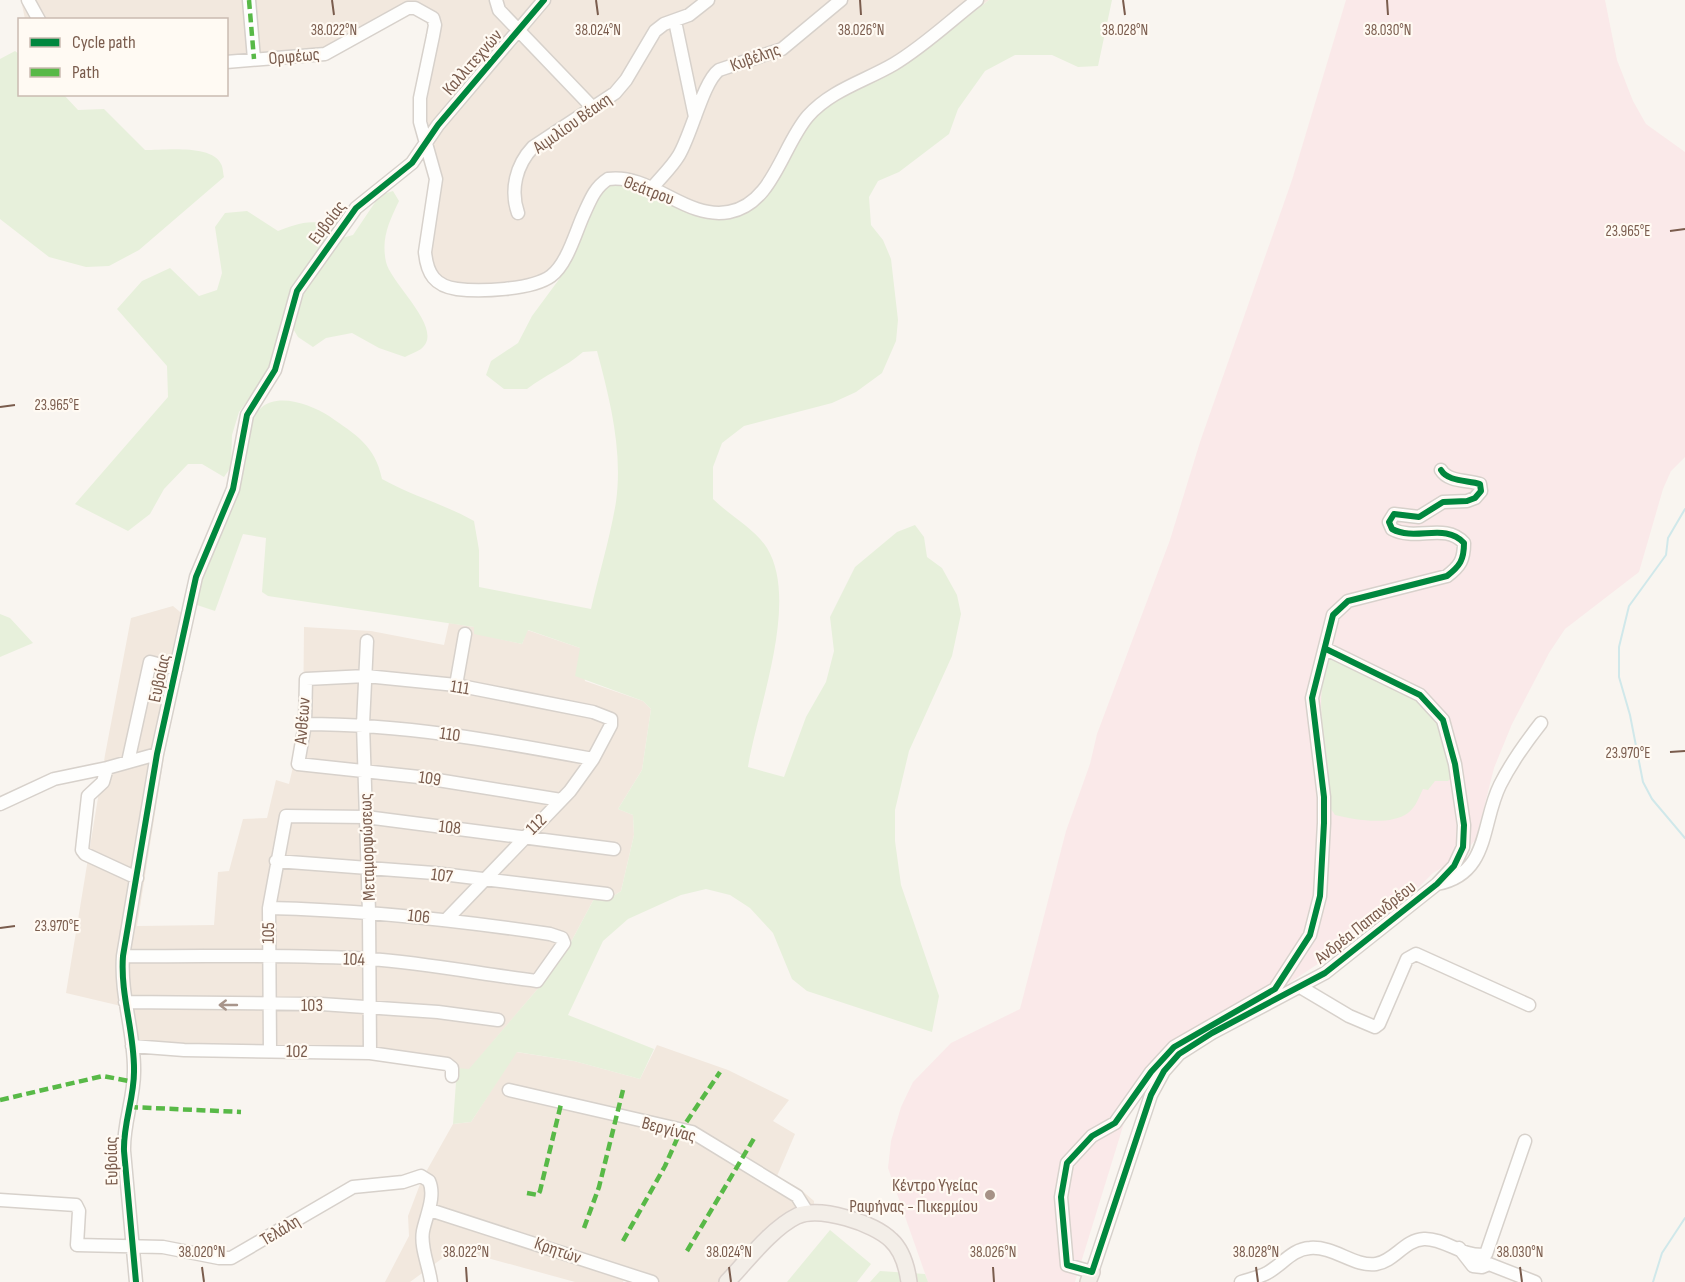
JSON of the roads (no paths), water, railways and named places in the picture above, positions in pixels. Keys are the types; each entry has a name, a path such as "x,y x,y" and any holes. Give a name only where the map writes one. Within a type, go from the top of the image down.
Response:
{"main road":[{"path":"727,1282 784,1224 807,1212 828,1213 884,1235 896,1246 909,1282"}],"street":[{"path":"28,0 38,18"},
{"path":"249,0 254,59"},
{"path":"496,0 499,10 593,108"},
{"name":"Καλλιτεχνών","path":"425,146 438,125 544,0"},
{"name":"Αιμιλίου Βέακη","path":"518,213 514,190 525,156 533,147 615,93 626,80 655,31 664,24 689,15 708,0"},
{"name":"Κυβέλης","path":"652,188 678,156 696,120 708,82 713,74 782,49 842,0"},
{"name":"Θεάτρου","path":"425,146 436,179 425,252 426,263 436,282 446,287 507,288 551,276 564,257 594,191 608,179 619,177 652,188 694,208 717,213 741,209 761,193 808,117 823,102 895,64 972,2"},
{"name":"Ορφέως","path":"228,63 325,54 408,8 426,13 433,18 435,25 420,98 420,122 425,146"},
{"path":"675,21 696,120"},
{"name":"Ευβοίας","path":"136,1282 123,1143 135,1071 125,1002 123,956 157,754 196,577 233,489 247,415 275,370 297,291 356,208 404,170 425,146"},
{"path":"1090,1277 1067,1265 1061,1197 1067,1162 1092,1136 1115,1123 1151,1072 1174,1047 1275,989 1310,935 1320,896 1324,823 1324,797 1312,698 1333,615 1348,601 1447,576 1459,568 1464,558 1464,543 1457,536 1448,532 1413,536 1392,529 1389,522 1394,514 1419,517 1443,502 1467,501 1475,498 1481,491 1480,484 1444,475 1441,470"},
{"path":"456,686 465,634"},
{"name":"Μεταμορφώσεως","path":"367,641 363,724 369,912 370,1053"},
{"path":"1326,649 1420,695 1443,720 1455,764 1464,825 1463,848 1454,866 1437,884"},
{"path":"128,762 150,662 176,669"},
{"name":"111","path":"306,679 366,676 456,686 593,712 611,720"},
{"name":"Ανθέων","path":"298,764 305,724 306,679"},
{"name":"112","path":"447,919 523,837 570,791 593,759 611,720"},
{"name":"Ανδρέα Παπανδρέου","path":"1090,1277 1151,1095 1164,1071 1179,1054 1195,1042 1302,988 1347,958 1437,884 1457,879 1481,848 1500,784 1541,723"},
{"name":"110","path":"305,724 363,724 501,741 593,759"},
{"path":"0,804 54,779 107,768 157,754"},
{"name":"109","path":"298,764 466,783 561,800"},
{"path":"107,768 103,782 88,796 82,850 85,854 137,878"},
{"name":"108","path":"286,816 366,817 614,849"},
{"name":"105","path":"270,1051 269,908 286,816"},
{"name":"107","path":"276,861 368,868 607,894"},
{"name":"106","path":"269,908 369,912 447,919 550,934 562,938 564,943"},
{"name":"104","path":"123,956 370,959 537,981 564,943"},
{"path":"1302,988 1349,1016 1375,1027 1379,1024 1407,960 1416,954 1529,1005"},
{"name":"103","path":"125,1002 321,1004 438,1012 498,1020"},
{"name":"102","path":"132,1046 184,1050 370,1053 447,1064 452,1068 452,1076"},
{"name":"Βεργίνας","path":"509,1090 692,1132 796,1196 807,1212"},
{"path":"1241,1282 1263,1275 1296,1251 1311,1248 1333,1251 1363,1263 1374,1264 1386,1262 1415,1241 1437,1240 1470,1253 1486,1254 1525,1141"},
{"name":"Τελάλη","path":"0,1200 76,1205 79,1211 77,1245 163,1247 219,1258 231,1258 353,1187 403,1182 421,1176 431,1184 430,1210"},
{"path":"430,1210 423,1234 431,1282"},
{"name":"Κρητών","path":"430,1210 652,1282"},
{"path":"1459,1248 1473,1266 1482,1267 1488,1264 1535,1282"}],"waterway":[{"path":"1685,509 1668,538 1666,555 1629,606 1619,647 1619,677 1630,715 1643,782 1652,799 1685,838"},
{"path":"1653,1282 1662,1253 1685,1218"}],"place":[{"name":"Κέντρο Υγείας Ραφήνας - Πικερμίου","path":"990,1195"}]}
